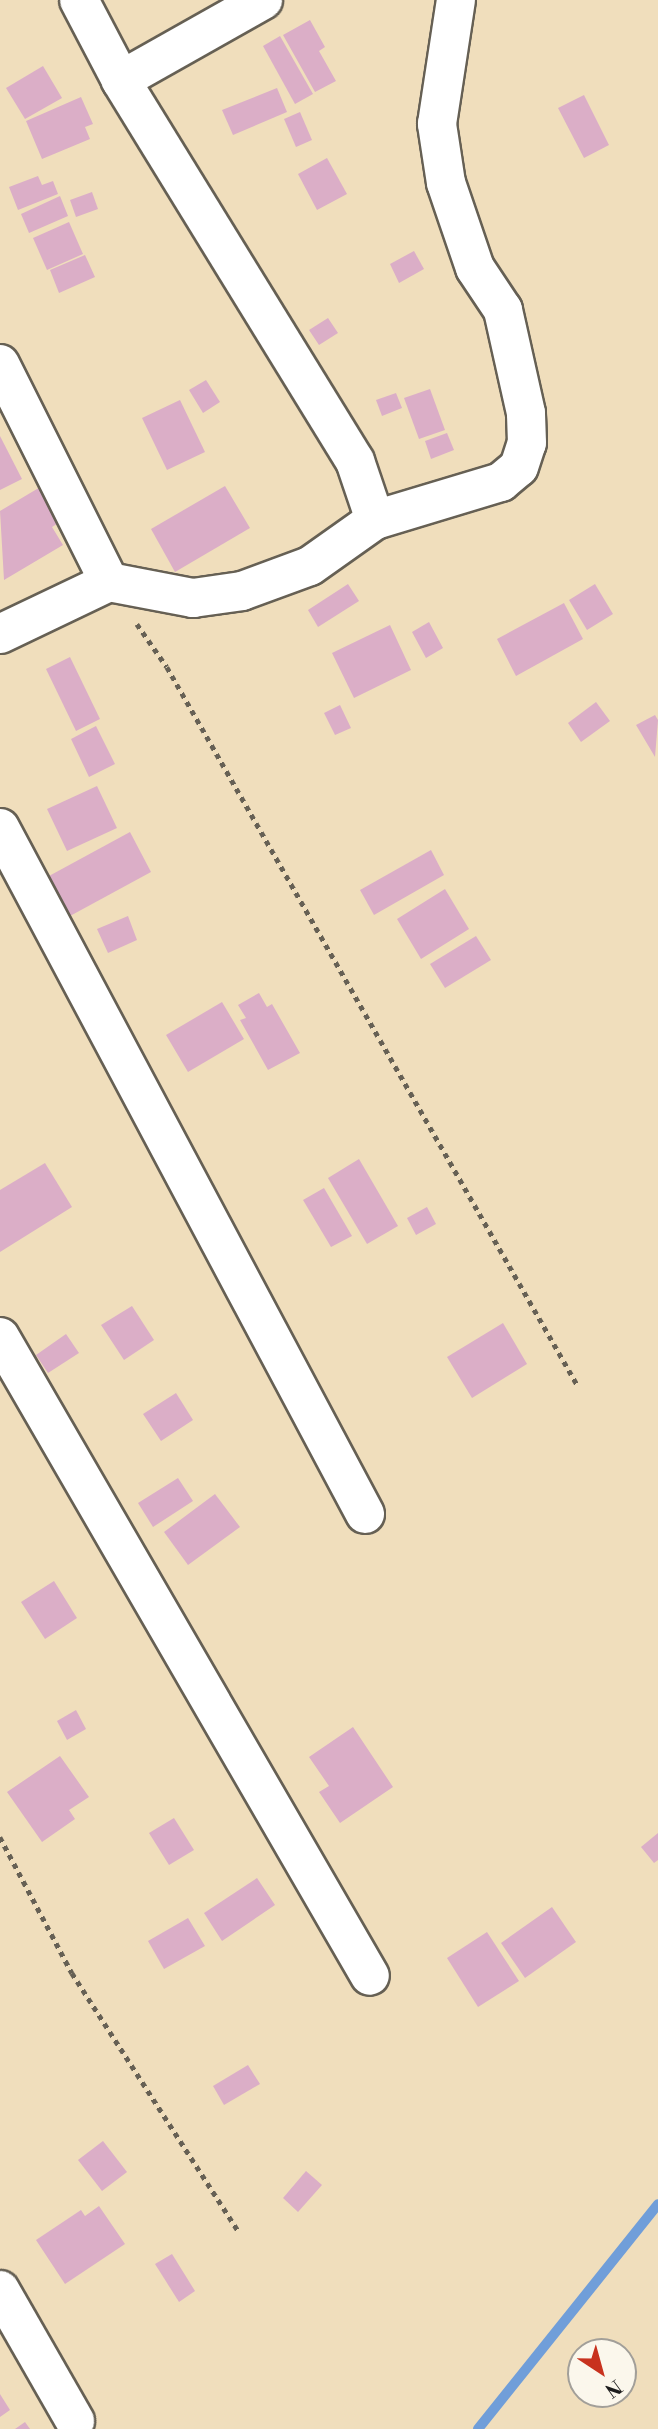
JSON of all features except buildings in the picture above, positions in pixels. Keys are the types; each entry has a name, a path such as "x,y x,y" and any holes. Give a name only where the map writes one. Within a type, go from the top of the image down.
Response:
{"street":[{"path":"79,0 121,80 355,461 375,520"},
{"path":"121,80 263,0"},
{"path":"0,634 109,582 193,598 242,591 310,566 375,520 501,482 519,467 527,443 526,413 503,310 475,268 446,183 437,124 456,0"},
{"path":"0,363 109,582"},
{"path":"0,828 365,1514"},
{"path":"0,1337 370,1976"},
{"path":"0,2290 75,2421"}],"path":[{"path":"109,582 167,667 578,1386"},
{"path":"0,1837 72,1973 238,2231"}],"waterway":[{"path":"478,2429 658,2204"}]}
